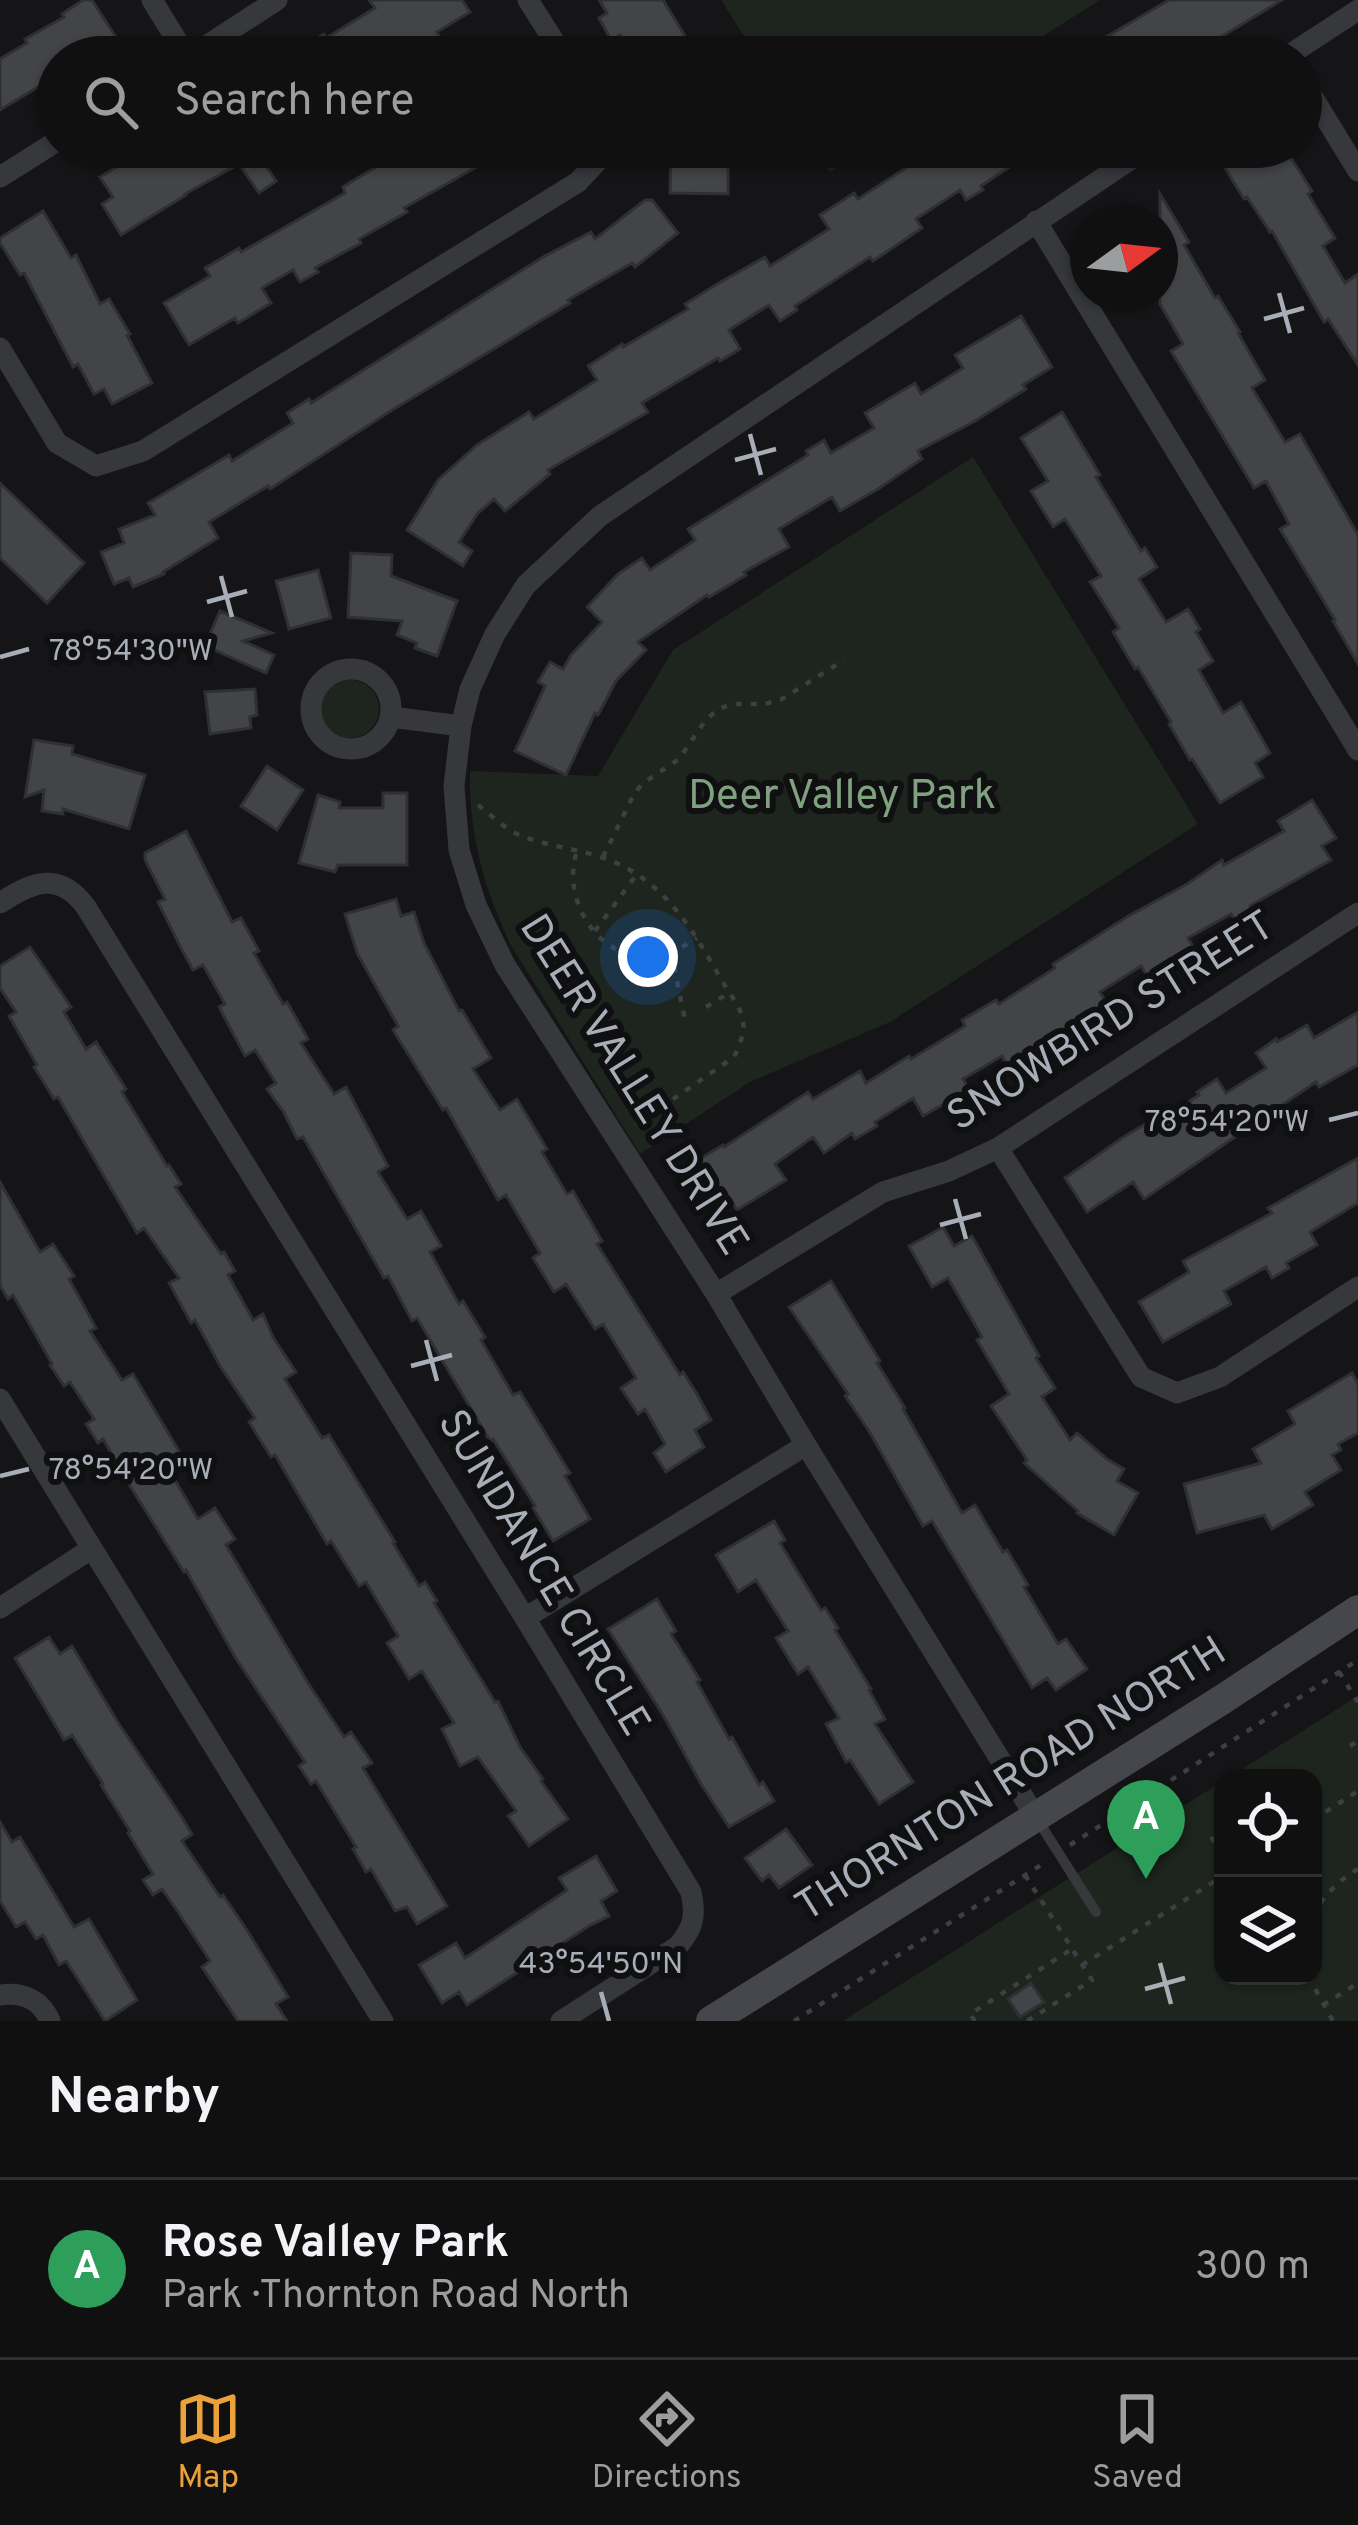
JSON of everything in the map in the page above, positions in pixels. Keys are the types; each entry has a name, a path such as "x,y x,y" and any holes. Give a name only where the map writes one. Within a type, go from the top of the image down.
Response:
{"main road":[{"name":"THORNTON ROAD NORTH","path":"711,2021 1358,1610"}],"street":[{"path":"152,0 175,36"},
{"path":"221,36 277,0"},
{"path":"528,0 551,36"},
{"path":"1319,36 1358,10"},
{"path":"1322,112 1358,171"},
{"path":"0,177 36,154"},
{"path":"0,347 57,442 96,466 143,451 578,182 591,168"},
{"name":"DEER VALLEY DRIVE","path":"1035,1816 716,1294 505,965 476,905 459,850 454,787 470,689 481,660 526,585 600,516 1117,168"},
{"path":"1036,221 1358,750"},
{"path":"391,716 461,726"},
{"name":"SUNDANCE CIRCLE","path":"0,903 40,883 56,884 79,897 691,1892 692,1929 678,1946 561,2021"},
{"name":"SNOWBIRD STREET","path":"716,1294 883,1192 949,1171 998,1148 1358,914"},
{"path":"998,1148 1141,1377 1177,1393 1220,1377 1358,1287"},
{"path":"0,1399 383,2021"},
{"path":"525,1618 806,1445"},
{"path":"0,1608 92,1549"},
{"path":"0,1995 27,1996 50,2021"}],"lane":[{"path":"1035,1816 1096,1912"}],"path":[{"path":"603,857 634,794 679,759 718,709 782,699 844,660"},
{"path":"454,787 513,832 603,857 656,886 698,938 746,1020 734,1057 615,1140"},
{"path":"577,851 572,877 580,914 608,944 644,958 671,952 698,938"},
{"path":"595,932 637,874"},
{"path":"671,952 685,1020"},
{"path":"706,1006 729,993"},
{"path":"1071,1845 1358,1660"},
{"path":"1339,1672 1358,1702"},
{"path":"1350,1746 1358,1741"},
{"path":"1322,1814 1358,1791"},
{"path":"1211,1837 1214,1842"},
{"path":"794,2021 1045,1862"},
{"path":"1322,1899 1358,1868"},
{"path":"1025,1875 1092,1980 1028,2021"},
{"path":"1082,1965 1221,1877"},
{"path":"975,2021 970,2014 1072,1949"},
{"path":"1323,2005 1358,1982"},
{"path":"1313,1985 1333,2021"}],"green space":[{"path":"721,0 1100,0 1043,36 744,36"},
{"name":"Deer Valley Park","path":"973,457 1198,824 890,1022 750,1082 640,1154 502,926 475,840 470,771 598,776 673,650"},
{"path":"350,680 371,688 379,709 371,730 350,738 329,730 321,709 329,688"},
{"path":"1358,1696 1358,2021 843,2021 1214,1787 1214,1985 1322,1985 1322,1769 1242,1769"}],"building":[{"path":"83,0 92,0 115,36 36,36 36,88 0,110 0,59 64,17"},
{"path":"369,0 462,0 470,12 437,32 439,36 329,36 375,8"},
{"path":"599,0 663,0 685,36 609,36 599,18 607,13"},
{"path":"1169,0 1282,0 1223,36 1108,36"},
{"path":"115,168 232,168 121,235 102,204 113,197 100,177"},
{"path":"242,168 267,168 276,181 259,193"},
{"path":"374,168 475,168 404,208 407,212 315,268 318,272 300,282 293,270 262,288 271,303 189,345 164,303 210,276 205,268 345,193 343,187"},
{"path":"671,168 728,168 728,194 670,193"},
{"path":"906,168 1008,168 966,200 960,190 916,219 922,228 795,306 797,310 780,321 769,305 729,330 740,349 642,403 648,412 548,470 550,474 505,511 494,499 459,542 472,551 463,566 407,530 438,480 477,445 529,412 534,419 597,380 588,366 688,309 685,304 765,257 770,266 829,229 820,215 854,193 858,199"},
{"path":"1225,168 1297,168 1335,238 1323,246 1345,283 1358,274 1358,365 1328,319 1324,322 1272,231"},
{"path":"645,200 652,200 678,233 635,267 632,263 568,300 570,303 270,489 209,522 218,538 164,574 133,587 129,578 114,584 101,552 124,543 119,529 155,515 148,503 229,455 232,461 293,423 287,413 309,399 311,403 543,257 591,232 595,239"},
{"path":"43,211 71,258 76,255 100,304 109,299 152,383 112,404 104,389 94,394 78,364 73,367 24,273 20,275 0,243 0,238"},
{"path":"1178,224 1189,242 1184,245 1265,380 1252,388 1285,442 1300,434 1358,535 1358,664 1280,529 1289,524 1266,481 1254,488 1171,351 1183,344 1165,312 1178,312"},
{"path":"1021,316 1052,367 975,421 918,451 922,459 878,489 840,511 832,497 779,529 789,547 638,642 646,650 616,681 598,715 595,713 566,775 515,751 545,686 538,682 550,662 563,669 602,622 587,607 618,574 642,558 650,570 695,540 688,529 808,455 806,451 824,440 831,453 874,428 865,413 915,383 921,394 963,368 955,355"},
{"path":"1062,412 1141,551 1145,548 1157,567 1139,579 1166,622 1188,609 1213,661 1199,670 1223,713 1241,702 1270,753 1255,763 1263,777 1220,803 1113,632 1119,628 1090,582 1101,576 1065,519 1053,527 1031,491 1048,481 1021,438"},
{"path":"0,483 84,563 47,603 0,558"},
{"path":"351,553 392,555 391,576 457,601 437,656 397,635 402,621 348,617"},
{"path":"318,570 331,618 289,629 276,581"},
{"path":"220,611 272,633 243,641 274,655 266,673 212,649 202,652"},
{"path":"255,689 257,715 250,717 251,728 210,734 205,692"},
{"path":"34,740 73,746 72,754 145,775 129,829 63,809 63,814 42,811 44,790 25,797"},
{"path":"267,766 303,790 277,830 241,806"},
{"path":"383,793 407,793 407,865 338,865 335,872 299,863 318,795 340,802 339,808 383,808"},
{"path":"1312,800 1336,838 1322,846 1331,860 1250,906 1235,920 1231,914 1188,938 1193,947 1146,974 1141,966 1100,992 1107,1004 1008,1067 1002,1056 963,1079 969,1089 923,1116 913,1098 875,1122 877,1126 855,1139 852,1133 824,1153 813,1137 775,1164 786,1180 737,1210 731,1200 713,1211 688,1166 808,1092 813,1099 860,1071 866,1083 911,1059 965,1026 962,1020 996,1000 999,1004 1130,915 1222,860 1224,865 1284,831 1278,821"},
{"path":"186,831 232,922 241,918 259,951 254,953 308,1039 301,1043 334,1094 346,1087 388,1166 378,1172 407,1219 421,1211 441,1246 430,1252 459,1304 463,1301 513,1395 520,1392 570,1473 565,1476 590,1519 553,1541 417,1318 412,1321 388,1276 384,1278 303,1137 297,1139 267,1089 276,1083 255,1050 245,1056 219,1007 225,1004 203,965 193,970 182,950 158,902 165,899 145,853"},
{"path":"396,899 401,916 414,912 424,943 459,1011 491,1058 473,1069 500,1110 517,1099 567,1194 573,1191 602,1241 597,1244 711,1420 695,1430 704,1447 666,1472 654,1453 665,1444 645,1409 638,1414 621,1388 636,1378 603,1324 595,1329 566,1284 554,1292 533,1258 540,1253 506,1195 498,1200 446,1108 443,1110 393,1030 398,1026 357,953 345,914"},
{"path":"30,947 71,1007 64,1012 86,1049 96,1042 181,1184 175,1187 224,1252 235,1271 228,1275 253,1320 263,1314 296,1372 285,1379 322,1438 329,1435 419,1586 425,1582 498,1701 520,1747 568,1819 529,1846 508,1816 516,1811 478,1757 460,1766 442,1729 454,1723 422,1671 409,1679 387,1643 398,1636 366,1582 359,1586 331,1541 327,1544 275,1455 271,1457 249,1422 255,1418 195,1320 191,1323 169,1283 179,1278 144,1228 137,1233 58,1097 54,1099 34,1067 9,1016 16,1012 0,988 0,966"},
{"path":"1358,1012 1358,1065 1319,1087 1316,1082 1144,1199 1133,1182 1087,1212 1065,1178 1217,1079 1226,1093 1266,1068 1256,1053 1276,1039 1307,1025 1314,1038"},
{"path":"1358,1158 1358,1203 1310,1232 1317,1245 1286,1263 1289,1268 1272,1278 1266,1267 1224,1291 1231,1304 1163,1342 1139,1302 1189,1272 1183,1261 1272,1213 1268,1208"},
{"path":"0,1182 40,1252 53,1244 74,1276 69,1279 96,1328 90,1331 122,1380 133,1374 182,1456 166,1465 198,1519 215,1508 235,1539 226,1545 308,1683 344,1737 351,1732 372,1763 363,1768 447,1906 417,1924 407,1907 395,1911 371,1869 366,1872 356,1847 316,1781 311,1784 299,1766 305,1762 235,1657 186,1570 103,1439 98,1443 86,1424 94,1419 70,1382 64,1386 13,1295 8,1299 0,1286"},
{"path":"943,1227 954,1246 972,1236 1055,1388 1042,1397 1070,1440 1077,1433 1124,1469 1117,1481 1138,1493 1114,1535 1077,1513 1024,1463 1027,1460 991,1406 1009,1394 977,1340 982,1337 948,1278 932,1287 909,1246"},
{"path":"831,1281 962,1513 975,1505 1028,1585 1024,1587 1058,1644 1066,1639 1087,1669 1056,1690 1047,1678 1032,1688 932,1521 923,1526 848,1394 789,1307"},
{"path":"1352,1373 1358,1384 1358,1433 1338,1444 1341,1450 1332,1455 1341,1470 1305,1492 1313,1505 1272,1529 1264,1515 1197,1533 1184,1484 1261,1463 1253,1449 1295,1424 1288,1411"},
{"path":"774,1521 785,1540 780,1543 821,1610 825,1608 838,1628 871,1689 885,1719 875,1724 913,1782 879,1804 850,1760 846,1762 826,1724 839,1718 808,1667 798,1674 776,1638 788,1631 756,1580 738,1592 716,1555"},
{"path":"657,1599 729,1739 732,1737 759,1785 763,1782 774,1801 729,1827 608,1629"},
{"path":"49,1637 60,1654 72,1646 181,1816 192,1834 182,1841 247,1930 288,1997 276,2004 287,2021 238,2021 202,1967 210,1961 178,1912 162,1889 153,1895 143,1880 153,1874 103,1784 72,1735 64,1740 15,1658"},
{"path":"0,1822 12,1842 20,1837 74,1927 89,1919 137,2000 105,2021 66,1961 59,1965 43,1935 36,1939 25,1922 16,1927 0,1901"},
{"path":"786,1829 812,1865 779,1888 769,1875 762,1881 745,1858"},
{"path":"596,1856 617,1891 601,1901 609,1916 467,2005 459,1992 442,2003 419,1965 456,1943 465,1958 567,1890 559,1878"},
{"path":"1031,1983 1044,2002 1020,2017 1008,1999"}],"place":[{"name":"Rose Valley Park","path":"1146,1879"}]}
